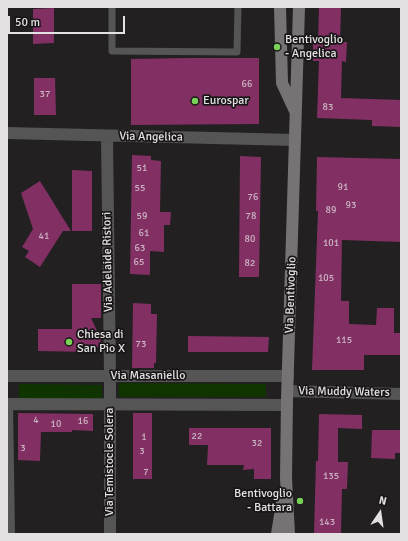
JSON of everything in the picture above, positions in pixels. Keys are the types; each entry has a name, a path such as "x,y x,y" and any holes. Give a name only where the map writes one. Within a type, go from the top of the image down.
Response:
{"street":[{"path":"281,7 299,12"},
{"name":"Via Bentivoglio","path":"281,7 282,83 296,112"},
{"name":"Via Bentivoglio","path":"289,534 286,478 287,405 299,12"},
{"name":"Via Angelica","path":"7,134 295,140"},
{"name":"Via Adelaide Ristori","path":"107,136 110,389"},
{"name":"Via Masaniello","path":"7,376 288,376"},
{"name":"Via Temistocle Solera","path":"110,389 110,534"},
{"name":"Via Muddy Waters","path":"288,391 401,394"},
{"path":"9,534 7,404 287,405"},
{"name":"Via Bentivoglio","path":"277,534 286,478"}],"lane":[{"path":"112,7 112,51 237,52 238,7"}],"green space":[{"path":"119,383 266,384 266,397 119,397"},
{"path":"19,384 102,385 102,398 19,398"}],"building":[{"path":"319,7 341,7 340,42 347,42 346,62 342,61 341,98 401,100 401,127 372,126 372,120 317,118 319,61 313,61 313,41 318,41"},
{"path":"54,8 54,43 33,44 33,9"},
{"name":"Eurospar","path":"259,58 259,124 131,125 131,59"},
{"path":"34,78 55,78 56,115 34,115"},
{"path":"132,155 151,156 151,160 161,161 160,212 171,212 170,225 164,225 164,252 150,251 150,275 130,274"},
{"path":"240,156 261,157 259,277 239,277"},
{"path":"317,157 401,159 401,242 342,240 341,301 349,301 349,324 376,325 377,308 394,308 394,333 401,333 401,355 364,355 364,370 312,370 318,211 316,211"},
{"path":"72,170 92,171 92,231 72,231"},
{"path":"40,181 71,231 63,231 40,267 25,257 29,251 22,247 33,229 21,193"},
{"path":"72,284 101,284 101,318 91,318 101,340 99,346 95,350 89,352 38,351 38,329 72,329"},
{"path":"133,303 151,304 151,314 157,314 156,363 154,363 154,368 132,368"},
{"path":"188,336 269,337 268,352 188,352"},
{"path":"18,413 93,414 93,431 72,430 72,432 41,432 40,461 18,460"},
{"path":"133,413 152,413 152,479 133,479"},
{"path":"319,414 362,415 362,429 338,428 338,462 348,462 347,489 342,489 341,534 314,534"},
{"path":"189,428 271,428 271,479 254,479 254,469 243,470 244,465 207,465 208,445 189,445"},
{"path":"372,430 401,430 401,453 395,453 395,459 371,458"}],"place":[{"name":"Bentivoglio - Angelica","path":"277,47"},
{"name":"Eurospar","path":"195,101"},
{"name":"Chiesa di San Pio X","path":"69,342"},
{"name":"Bentivoglio - Battara","path":"300,501"}]}
